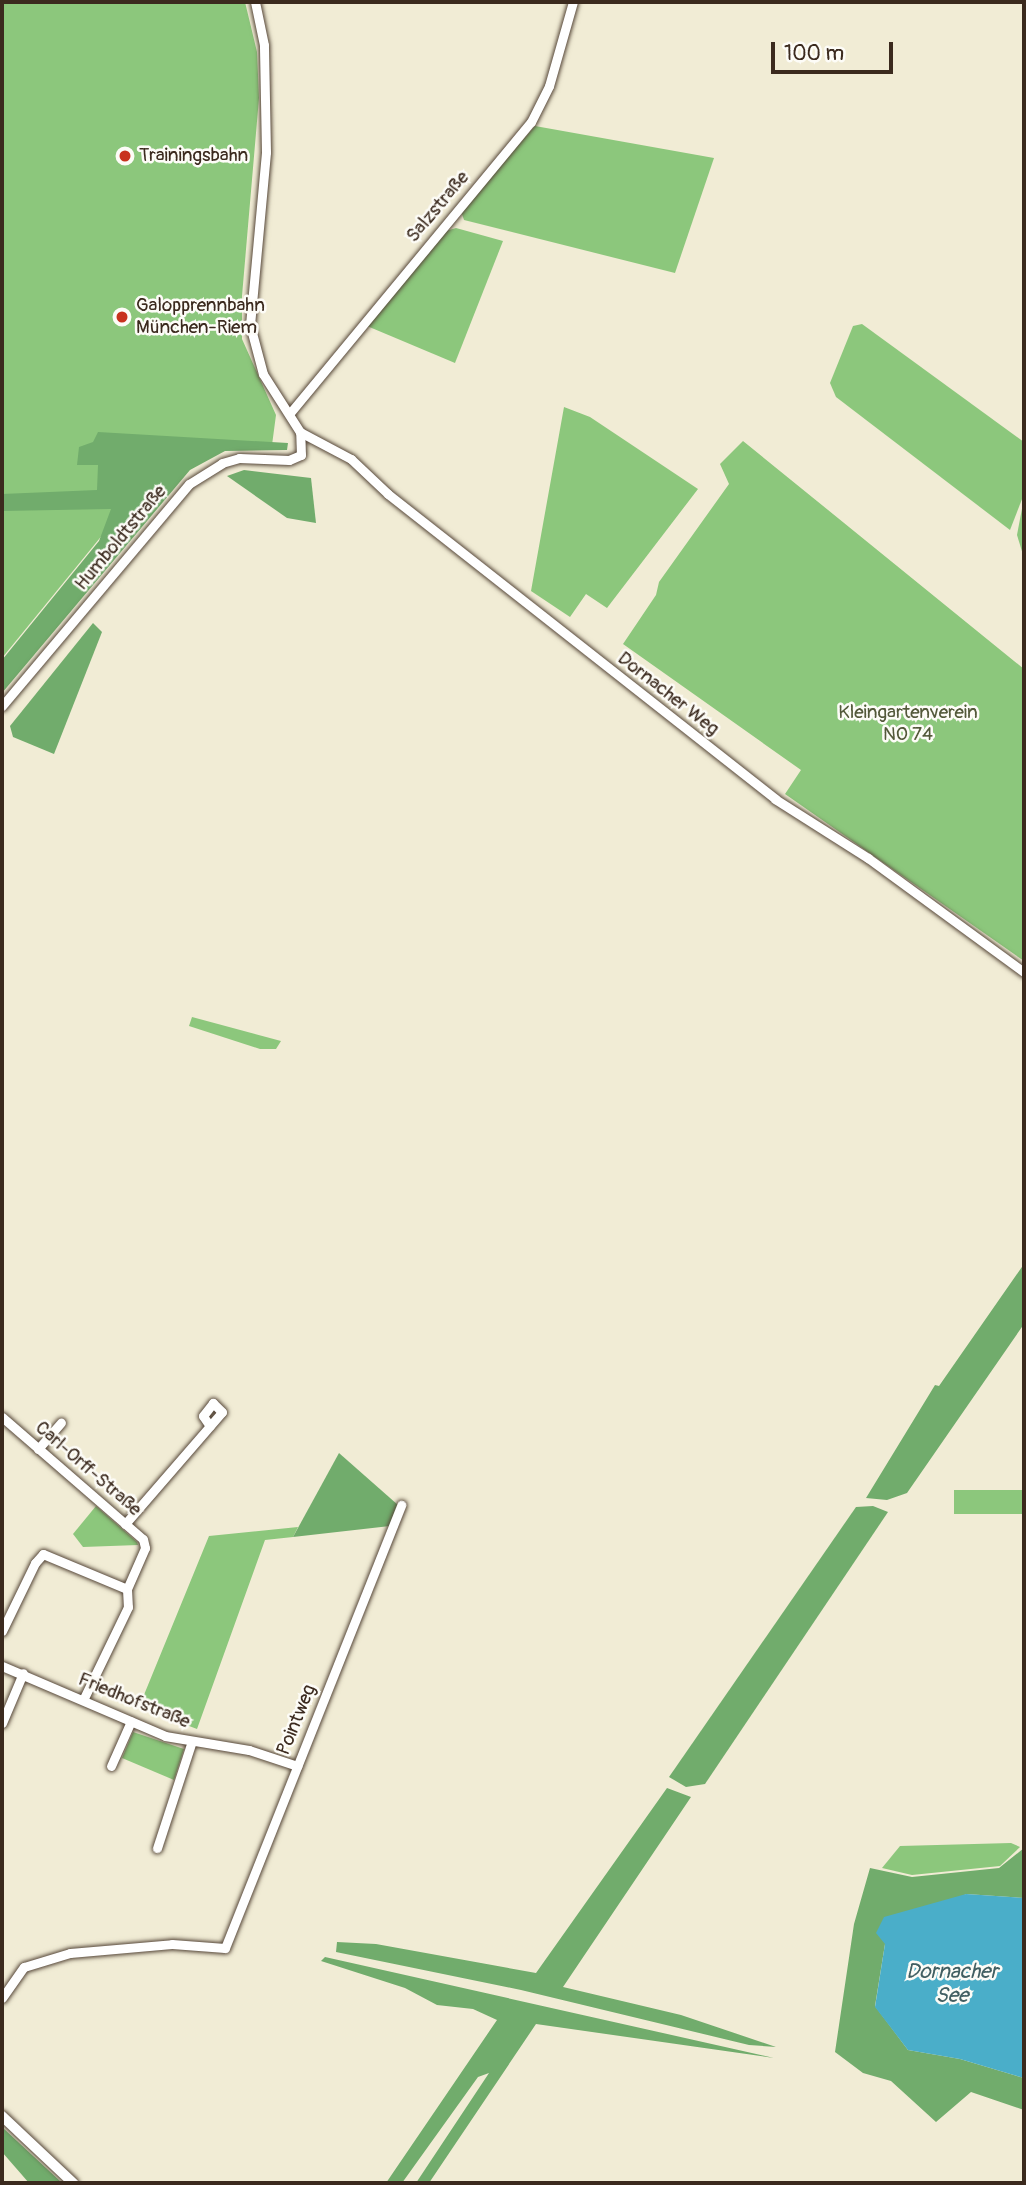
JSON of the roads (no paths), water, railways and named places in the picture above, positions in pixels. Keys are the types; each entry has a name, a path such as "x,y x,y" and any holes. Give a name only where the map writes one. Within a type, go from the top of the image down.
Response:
{"street":[{"path":"255,2 264,45 266,152 250,325 263,374 300,432"},
{"name":"Salzstraße","path":"290,413 531,122 550,86 573,2"},
{"name":"Humboldtstraße","path":"2,706 189,484 222,463 239,458 289,460 301,455 300,432"},
{"name":"Dornacher Weg","path":"300,432 351,459 419,519 785,807 868,858 1024,972"},
{"name":"Carl-Orff-Straße","path":"2,1417 142,1539 145,1548 127,1589"},
{"path":"38,1449 61,1423"},
{"path":"125,1524 210,1426"},
{"name":"Pointweg","path":"2,1998 27,1970 95,1948 172,1944 225,1948 401,1505"},
{"path":"2,1631 35,1563 43,1554 127,1589 128,1607 83,1700"},
{"name":"Friedhofstraße","path":"2,1666 191,1744 249,1750 297,1766"},
{"path":"2,1723 23,1673"},
{"path":"111,1766 131,1721"},
{"path":"157,1848 191,1744"},
{"path":"2,2116 73,2183"}],"water":[{"name":"Dornacher See","path":"966,1894 1024,1898 1024,2078 960,2059 908,2050 875,2007 885,1944 876,1933 884,1917"}],"place":[{"name":"Trainingsbahn","path":"125,156"},
{"name":"Galopprennbahn München-Riem","path":"122,317"}],"park label":[{"name":"Kleingartenverein NO 74","path":"908,724"}]}
